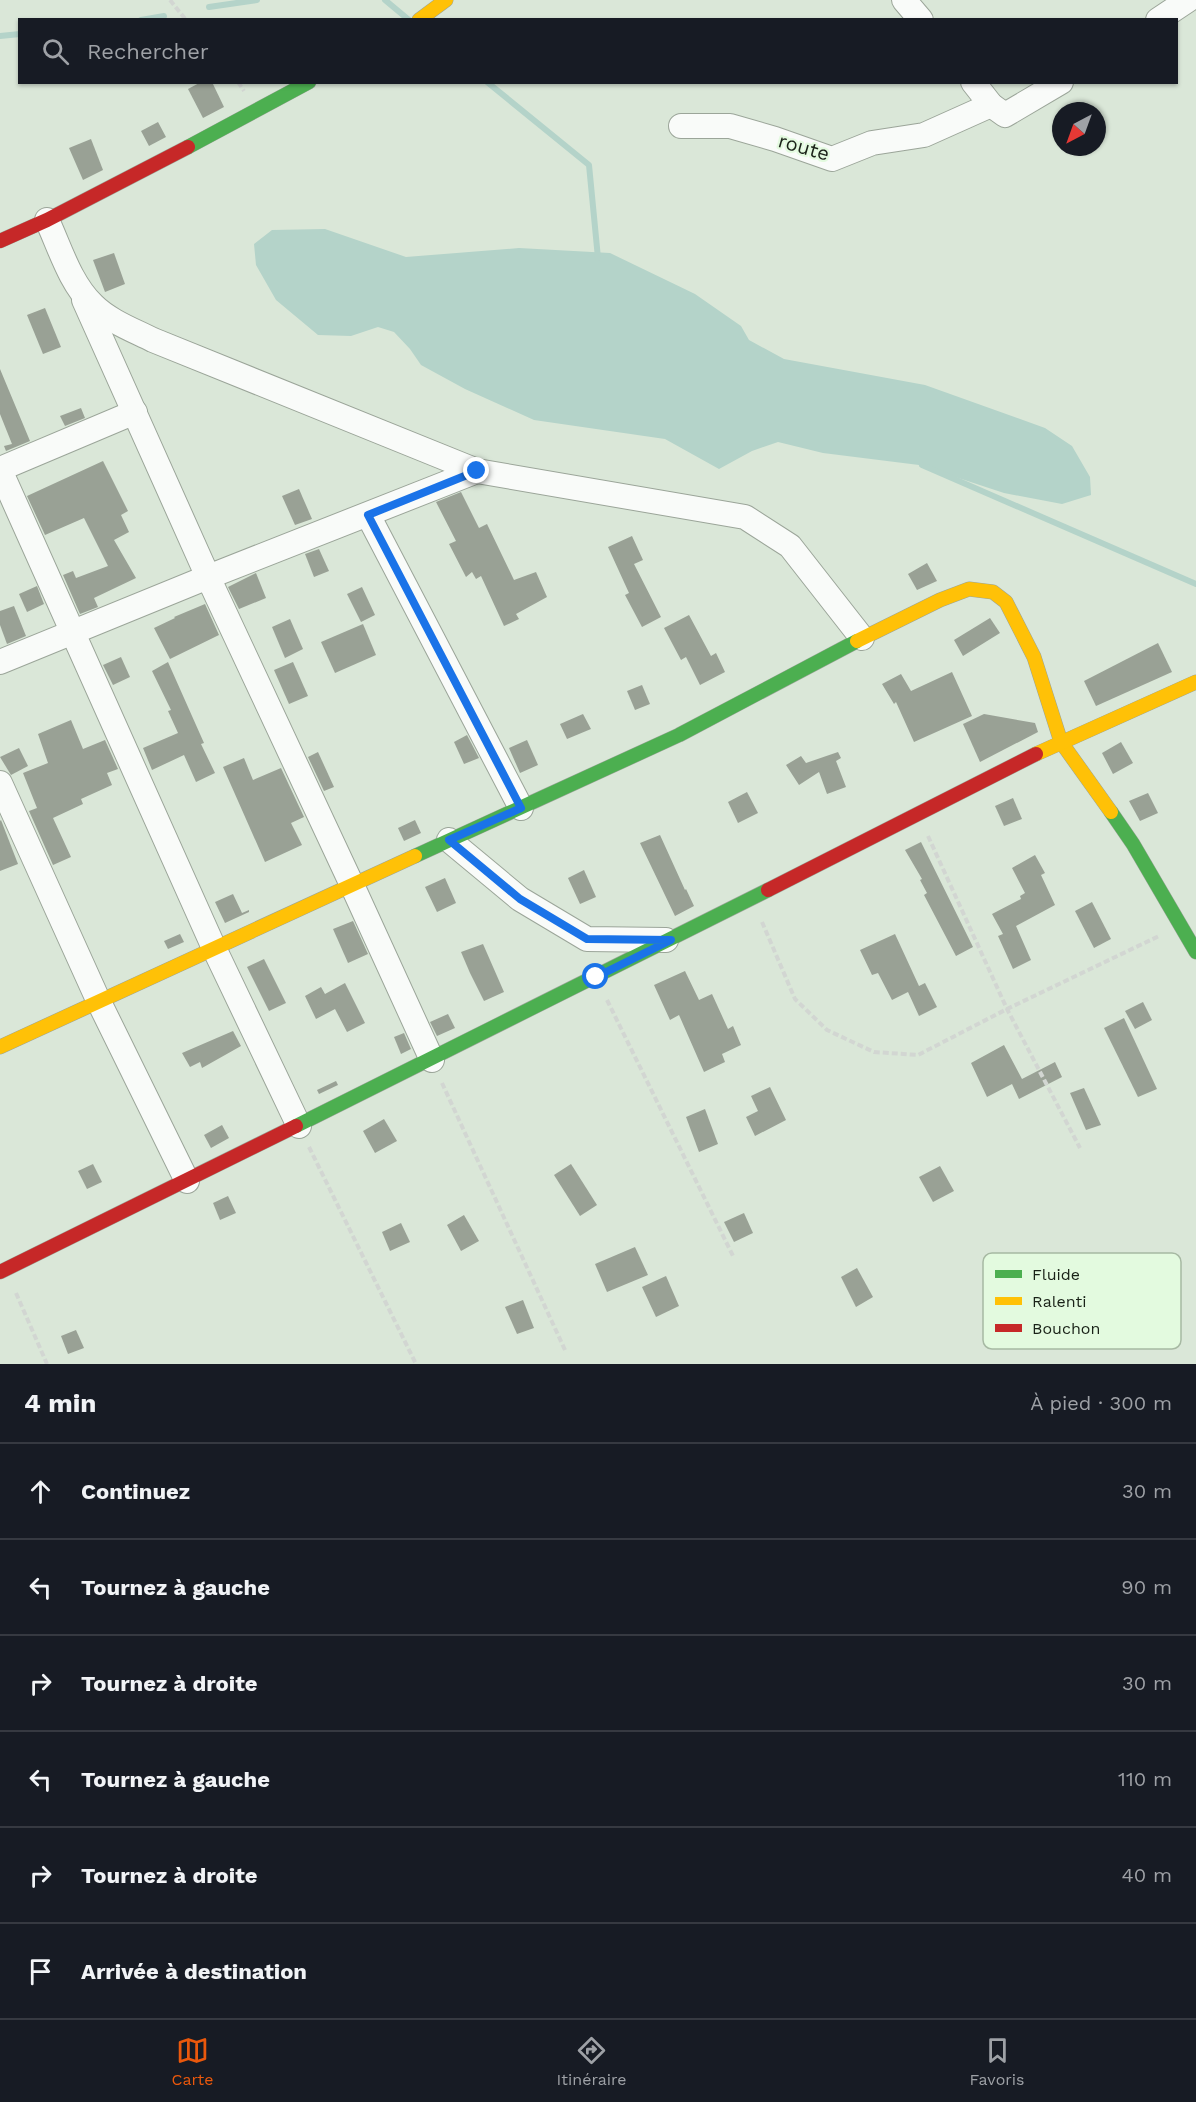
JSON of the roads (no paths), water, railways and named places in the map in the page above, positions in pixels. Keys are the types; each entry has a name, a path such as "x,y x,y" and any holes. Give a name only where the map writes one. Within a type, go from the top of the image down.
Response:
{"street":[{"path":"424,16 446,0"},
{"path":"904,0 919,18"},
{"path":"1161,18 1188,0"},
{"path":"0,241 47,220 260,110 306,84"},
{"path":"975,84 991,105 1005,115 1058,84"},
{"name":"route","path":"681,126 730,126 775,138 832,159 872,143 924,135 991,105"},
{"path":"47,220 208,577 432,1060"},
{"path":"76,284 101,311 153,340 477,471 745,517 790,546 862,638"},
{"path":"135,412 0,469 214,948 298,1126"},
{"path":"0,662 477,471"},
{"path":"368,515 521,808"},
{"path":"0,1047 679,735 862,638 939,600 969,590 993,592 1006,602 1034,657 1061,742 1133,844 1196,952"},
{"path":"2,1266 187,1181 432,1060 1061,742 1196,682"},
{"path":"0,783 99,1002 187,1181"},
{"path":"449,840 520,899 587,939 671,940"}],"water":[{"path":"325,229 406,257 519,248 610,253 695,294 741,326 749,340 784,359 925,385 1045,428 1072,446 1090,477 1091,495 1062,504 1004,493 919,465 823,453 778,442 752,451 719,469 665,439 534,420 465,389 421,365 394,332 378,327 351,336 318,335 276,300 256,265 254,244 272,230"}],"waterway":[{"path":"209,7 257,0"},
{"path":"385,0 407,18"},
{"path":"152,18 164,16"},
{"path":"0,36 18,34"},
{"path":"489,84 589,165 598,258"},
{"path":"922,465 1196,584"}]}
